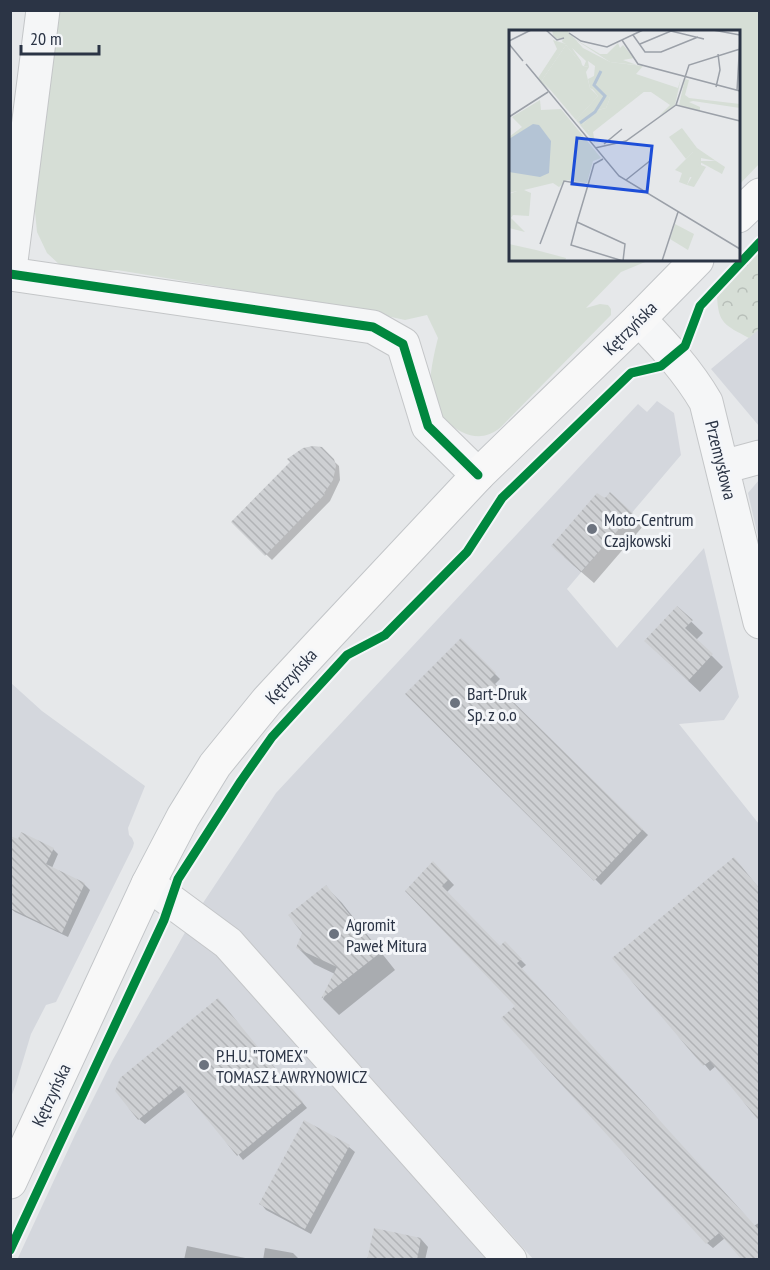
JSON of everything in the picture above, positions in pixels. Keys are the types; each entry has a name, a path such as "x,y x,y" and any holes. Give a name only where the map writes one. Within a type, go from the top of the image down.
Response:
{"main road":[{"path":"740,214 759,195"},
{"name":"Kętrzyńska","path":"10,1182 148,884 183,817 215,765 309,655 478,475 696,261"}],"street":[{"path":"43,10 10,272 374,327 403,344 428,426 478,475"},
{"name":"Przemysłowa","path":"639,319 674,356 706,402 759,622"},
{"path":"723,467 759,457"},
{"path":"148,884 228,943 510,1260"}],"shaded area":[{"path":"759,329 759,426 711,369"},
{"path":"657,401 674,413 681,455 567,589 617,648 704,548 739,697 724,720 679,724 759,824 759,1259 533,1259 239,930 201,906 276,793 638,404 647,412"},
{"path":"759,480 759,541 748,493"},
{"path":"11,683 42,711 145,786 128,828 134,843 133,847 56,1002 46,1005 31,1034 11,1097"},
{"path":"187,929 225,959 489,1260 17,1260 112,1061"}],"green space":[{"path":"54,11 759,11 759,164 740,184 740,30 509,30 509,261 648,261 621,272 586,308 600,304 608,305 611,315 501,427 487,435 473,436 460,431 447,422 432,404 430,381 438,338 427,315 405,320 355,309 117,270 76,273 61,266 47,253 37,232 34,201"},
{"path":"759,251 759,329 749,338 724,323 719,312 717,295"}],"building":[{"path":"322,447 334,459 336,466 333,480 325,494 265,556 231,522 290,462 287,459 303,448"},
{"name":"Moto-Centrum Czajkowski","path":"610,492 633,513 581,572 551,546 597,493 605,498"},
{"path":"677,606 693,620 685,628 713,654 688,681 644,641"},
{"path":"461,638 496,673 490,679 643,829 594,881 405,694"},
{"path":"21,832 54,848 46,864 85,883 62,933 10,908 10,836 18,839"},
{"path":"734,857 759,888 759,1121 710,1061 703,1066 612,958"},
{"path":"433,861 449,879 442,886 500,946 505,941 522,959 517,963 759,1230 759,1260 742,1260 719,1233 706,1244 501,1018 515,1006 405,891"},
{"name":"Agromit Paweł Mitura","path":"326,885 380,953 321,999 337,967 296,948 302,933 288,915"},
{"name":"P.H.U. \"TOMEX\" TOMASZ ŁAWRYNOWICZ","path":"218,998 303,1102 237,1156 180,1086 138,1120 115,1091 120,1078"},
{"path":"304,1120 350,1145 305,1229 259,1204"},
{"path":"374,1228 421,1238 417,1260 367,1260"}],"cycle path":[{"path":"10,1250 164,920 178,879 272,737 347,655 385,635 467,552 502,498 631,373 661,366 685,346 700,306 760,242"},
{"path":"10,274 373,327 403,344 428,426 478,475"}],"place":[{"name":"Moto-Centrum Czajkowski","path":"592,529"},
{"name":"Bart-Druk Sp. z o.o","path":"455,703"},
{"name":"Agromit Paweł Mitura","path":"334,934"},
{"name":"P.H.U. \"TOMEX\" TOMASZ ŁAWRYNOWICZ","path":"204,1065"}]}
